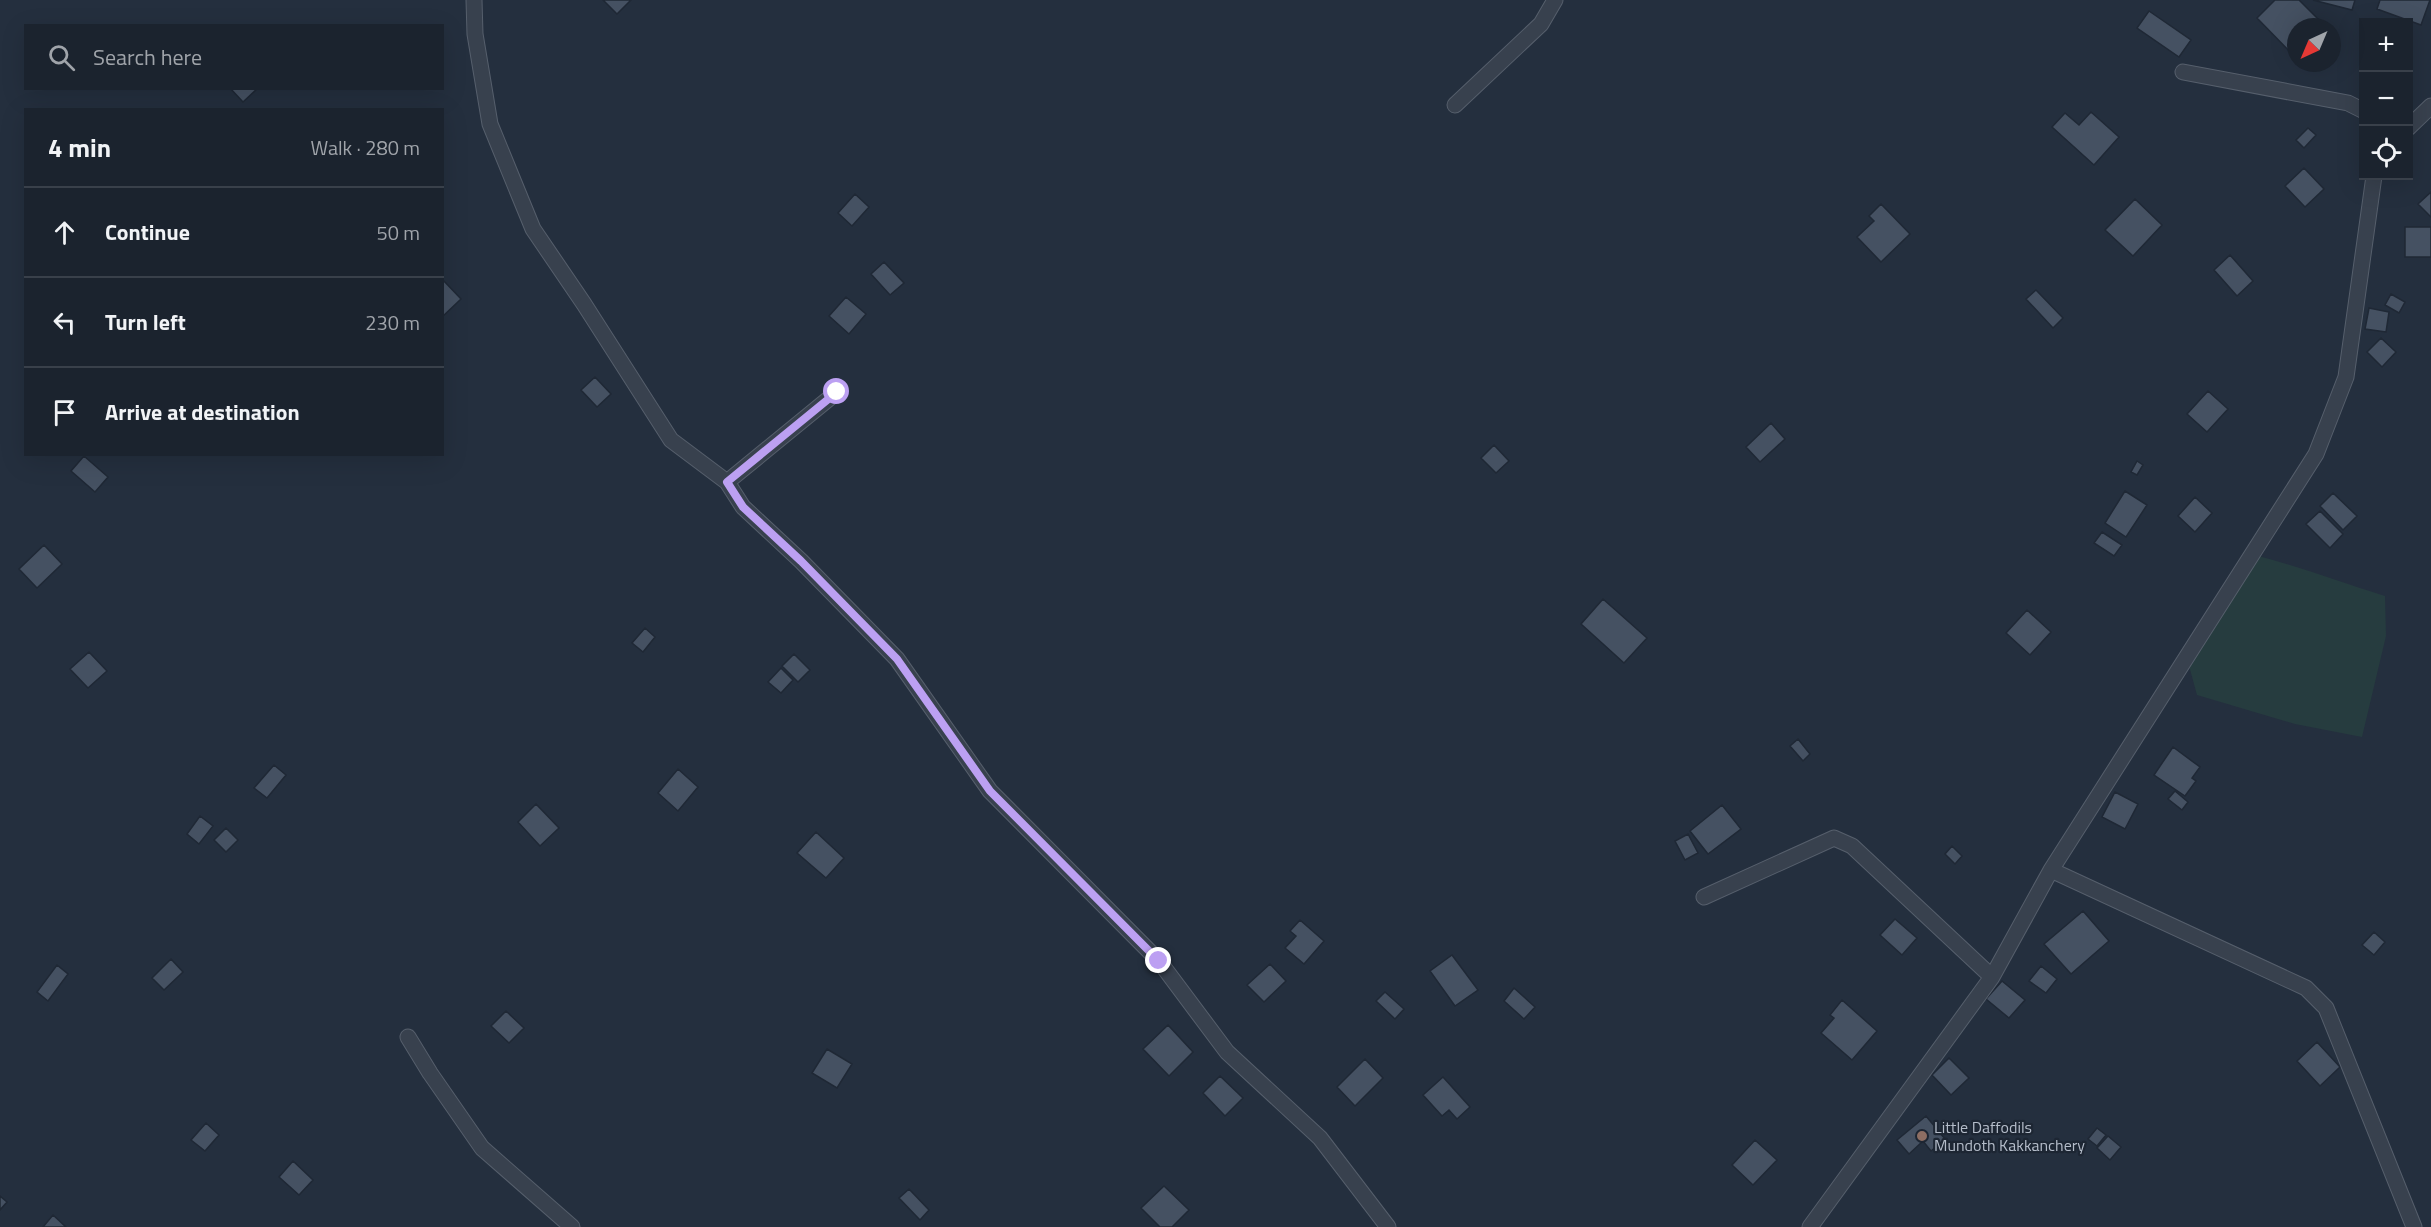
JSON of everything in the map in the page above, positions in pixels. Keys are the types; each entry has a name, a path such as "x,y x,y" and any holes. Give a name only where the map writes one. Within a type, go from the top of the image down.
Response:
{"street":[{"path":"474,0 475,34 490,124 532,229 584,304 670,440 727,482 743,507 801,561 897,659 990,791 1159,961 1227,1052 1320,1137 1388,1227"},
{"path":"1455,105 1541,24 1555,0"},
{"path":"2183,72 2348,103 2359,108"},
{"path":"2411,126 2431,106"},
{"path":"1810,1227 1992,977 2051,870 2316,454 2346,378 2373,180"},
{"path":"727,482 837,392"},
{"path":"1704,897 1834,838 1852,846 1992,977"},
{"path":"2051,870 2306,988 2326,1008 2414,1227"},
{"path":"408,1037 482,1148 572,1227"}],"green space":[{"path":"2258,556 2385,596 2386,636 2362,737 2295,724 2197,695 2188,662"}],"building":[{"path":"603,0 631,0 617,14"},
{"path":"2275,0 2299,0 2317,18 2287,18 2287,49 2257,18"},
{"path":"2313,0 2355,0 2352,10"},
{"path":"2380,0 2430,0 2421,25 2413,22 2413,18 2402,18 2377,9"},
{"path":"2149,11 2191,40 2179,57 2137,28"},
{"path":"232,90 256,90 243,102"},
{"path":"2091,112 2119,137 2094,165 2052,127 2065,113 2079,125"},
{"path":"2308,128 2316,135 2304,148 2296,140"},
{"path":"2304,168 2324,189 2305,207 2285,186"},
{"path":"2431,192 2431,217 2418,204"},
{"path":"855,194 869,207 852,226 838,213"},
{"path":"2135,199 2162,225 2133,256 2105,230"},
{"path":"1881,204 1910,234 1881,262 1857,237 1874,221 1869,216"},
{"path":"2405,227 2431,227 2431,257 2405,257"},
{"path":"2230,255 2253,281 2237,296 2214,270"},
{"path":"884,262 904,283 890,295 871,274"},
{"path":"444,281 461,299 444,315"},
{"path":"2036,290 2063,318 2053,328 2026,299"},
{"path":"2391,294 2405,302 2399,313 2385,305"},
{"path":"846,297 866,314 849,334 829,316"},
{"path":"2369,308 2389,312 2386,332 2365,329"},
{"path":"2381,338 2396,352 2382,367 2367,352"},
{"path":"595,377 611,394 597,407 581,390"},
{"path":"2208,391 2228,409 2207,432 2187,414"},
{"path":"1771,423 1785,439 1760,462 1746,447"},
{"path":"1494,445 1509,461 1496,473 1481,458"},
{"path":"84,456 108,477 95,492 71,471"},
{"path":"2137,461 2143,465 2137,475 2131,472"},
{"path":"2125,491 2147,505 2126,537 2105,523"},
{"path":"2333,493 2357,516 2343,530 2320,506"},
{"path":"2195,497 2212,513 2195,532 2178,516"},
{"path":"2320,511 2343,534 2330,548 2306,524"},
{"path":"2102,532 2122,545 2114,556 2094,543"},
{"path":"44,545 62,564 37,588 19,569"},
{"path":"1603,599 1647,638 1624,663 1581,624"},
{"path":"2027,610 2051,632 2030,655 2006,633"},
{"path":"645,628 655,637 643,652 632,643"},
{"path":"89,652 107,671 88,688 70,669"},
{"path":"794,654 810,670 798,682 782,666"},
{"path":"781,668 793,680 781,693 768,682"},
{"path":"1798,739 1810,754 1803,761 1790,746"},
{"path":"2173,747 2200,767 2192,778 2196,781 2185,796 2154,775"},
{"path":"274,765 286,775 267,798 254,788"},
{"path":"678,769 698,787 678,811 658,793"},
{"path":"2175,791 2188,802 2182,810 2168,799"},
{"path":"2115,792 2138,804 2125,829 2102,817"},
{"path":"536,804 559,828 540,846 518,822"},
{"path":"1722,805 1741,829 1708,854 1690,831"},
{"path":"200,816 213,826 199,844 187,834"},
{"path":"226,828 238,840 226,852 214,840"},
{"path":"816,832 844,858 826,878 797,853"},
{"path":"1688,834 1698,853 1685,860 1675,841"},
{"path":"1952,846 1962,856 1955,864 1945,854"},
{"path":"2083,911 2109,941 2071,974 2044,944"},
{"path":"1895,919 1917,938 1902,955 1880,935"},
{"path":"1300,920 1324,941 1304,964 1285,948 1296,936 1290,931"},
{"path":"2374,932 2385,942 2374,955 2362,945"},
{"path":"1452,955 1478,990 1455,1006 1430,971"},
{"path":"171,959 183,972 164,990 152,978"},
{"path":"1270,964 1286,981 1264,1002 1247,985"},
{"path":"57,965 68,974 48,1001 37,992"},
{"path":"2041,966 2057,979 2046,993 2029,981"},
{"path":"2002,981 2025,1000 2009,1018 1986,999"},
{"path":"1514,988 1535,1007 1524,1019 1504,1001"},
{"path":"1385,992 1404,1009 1395,1019 1376,1001"},
{"path":"1842,1000 1877,1031 1852,1060 1821,1033 1834,1018 1830,1015"},
{"path":"506,1011 524,1028 509,1043 491,1026"},
{"path":"1168,1025 1193,1052 1169,1076 1143,1049"},
{"path":"2317,1042 2340,1067 2320,1086 2297,1061"},
{"path":"827,1049 852,1064 837,1088 812,1073"},
{"path":"1949,1058 1969,1078 1951,1095 1932,1075"},
{"path":"1365,1059 1383,1078 1355,1106 1337,1087"},
{"path":"1220,1076 1243,1098 1225,1116 1203,1093"},
{"path":"1443,1077 1470,1107 1457,1119 1449,1110 1442,1116 1423,1095"},
{"path":"1926,1116 1945,1139 1931,1151 1923,1141 1909,1154 1897,1140"},
{"path":"206,1123 219,1135 205,1151 191,1140"},
{"path":"2097,1128 2106,1135 2097,1146 2088,1139"},
{"path":"2108,1136 2121,1147 2110,1160 2097,1148"},
{"path":"1755,1140 1777,1160 1753,1185 1732,1165"},
{"path":"293,1161 313,1180 299,1195 279,1177"},
{"path":"1164,1186 1189,1210 1172,1227 1160,1227 1141,1208"},
{"path":"909,1189 929,1210 920,1220 899,1198"},
{"path":"0,1196 7,1202 0,1210"},
{"path":"53,1215 66,1227 43,1227"}],"place":[{"name":"Little Daffodils Mundoth Kakkanchery","path":"1922,1136"}],"route":[{"path":"837,392 727,482 743,507 801,561 897,659 990,791 1159,961"}]}
